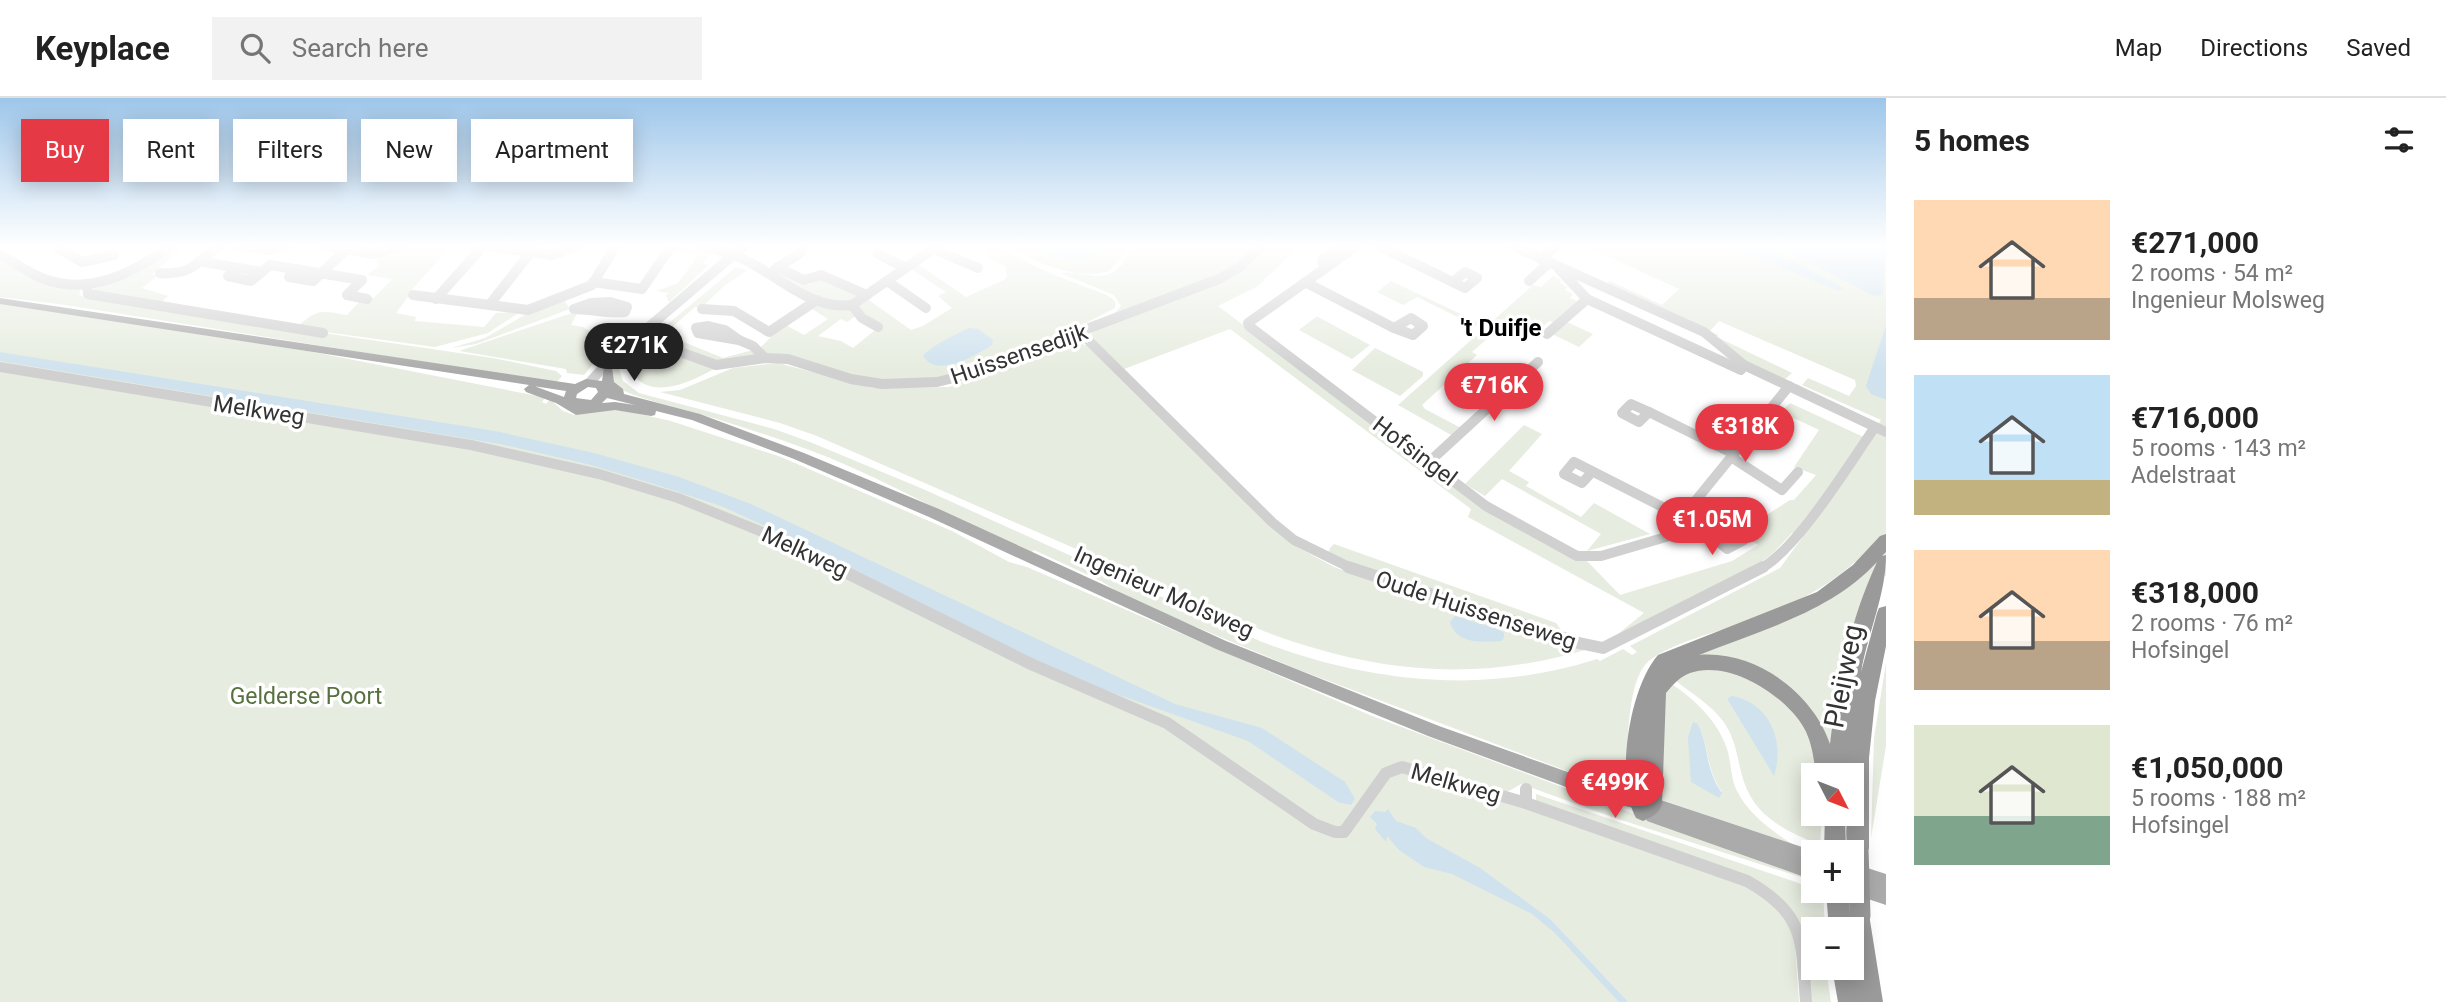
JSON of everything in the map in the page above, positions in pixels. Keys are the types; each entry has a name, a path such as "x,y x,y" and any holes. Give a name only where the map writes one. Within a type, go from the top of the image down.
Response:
{"highway":[{"path":"1644,805 1643,702 1653,673 1658,667 1677,655 1823,597 1860,570 1886,541"},
{"name":"Pleijweg","path":"1838,763 1844,715 1862,626 1886,562"},
{"name":"Pleijweg","path":"1871,1002 1844,911 1858,848 1855,782 1868,674 1886,613"},
{"path":"1868,674 1881,660 1886,648"},
{"path":"1644,805 1656,691 1661,682 1685,665 1719,664 1736,667 1776,685 1808,717 1822,748 1824,763"},
{"path":"1846,980 1850,1002"}],"main road":[{"path":"0,300 463,373 482,373 572,392"},
{"path":"608,370 608,383 615,390 653,408"},
{"path":"463,373 488,382 530,389 572,392 598,390"},
{"path":"530,389 559,400 576,411 615,406 653,408"},
{"name":"Ingenieur Molsweg","path":"572,392 572,402 582,405 598,390 694,423 709,424 799,456 934,513 1130,605 1326,689 1604,793 1801,855"},
{"name":"Ingenieur Molsweg","path":"1644,805 1801,867"},
{"path":"1864,875 1886,883"},
{"path":"1864,889 1886,897"}],"street":[{"path":"87,287 88,294 323,333"},
{"path":"355,287 347,295 367,299"},
{"path":"436,299 446,287"},
{"path":"490,304 503,287"},
{"path":"413,295 480,306 490,304 528,310 587,287"},
{"path":"598,390 610,360 696,287"},
{"path":"792,287 832,307 852,305 878,287"},
{"path":"849,287 867,295"},
{"path":"896,287 926,308"},
{"name":"Huissensedijk","path":"639,337 716,365 765,358 788,359 851,379 883,384 937,382 962,376 1081,333 1198,287"},
{"name":"Hofsingel","path":"1298,287 1248,323 1249,326 1486,506 1577,556 1601,556 1665,537 1787,388"},
{"path":"1315,287 1394,328"},
{"path":"1574,287 1587,299 1787,388"},
{"path":"1605,287 1704,332 1744,365 1886,439"},
{"path":"566,297 574,309"},
{"path":"1548,334 1587,299"},
{"path":"702,309 734,311 769,332 817,300"},
{"path":"610,302 627,307 620,315 597,309 574,309 591,303 610,302"},
{"path":"852,305 862,318 878,327"},
{"name":"Oude Huissenseweg","path":"1081,333 1272,522 1305,547 1382,580 1579,643 1603,648 1774,562 1791,544 1873,430"},
{"path":"740,341 755,347 765,358"},
{"path":"1696,349 1720,345"},
{"path":"598,390 608,370 622,352"},
{"path":"1429,462 1538,362"},
{"name":"Melkweg","path":"0,367 498,450 599,474 678,498 776,538 1031,664 1167,723 1314,824 1335,832 1344,832 1387,773 1394,768 1415,770 1526,803 1734,876 1771,894 1797,923 1806,1002"},
{"path":"1648,412 1732,455 1782,490 1798,472"},
{"path":"1873,430 1886,432"},
{"path":"1592,471 1700,526 1727,549 1744,540"},
{"name":"Melkweg","path":"1526,789 1526,803"}],"green space":[{"path":"0,287 79,287 81,288 79,295 87,298 493,358 556,371 562,376 556,383 66,305 0,297"},
{"path":"96,287 143,287 168,296 159,304 91,290"},
{"path":"384,287 414,287 408,294 415,298 408,297 396,313 416,317 415,321 484,327 496,313 520,312 488,333 435,347 296,328 319,312 347,315 365,296 374,298"},
{"path":"667,287 685,287 669,302 666,295 669,293 657,291"},
{"path":"712,287 723,287 702,307 695,307 664,334 723,358 753,350 760,353 722,365 651,338"},
{"path":"799,287 839,287 860,295 846,305 839,305"},
{"path":"939,287 952,287 966,297 988,287 1087,287 1107,295 1115,301 1115,308 1086,323 1085,327 959,376 913,382 863,379 766,353 761,347 784,324 804,335 828,319 809,307 850,308 857,315 847,322 841,319 818,336 841,341 853,348 880,326 856,306 866,298 911,330 923,326 952,308 938,296 946,292"},
{"path":"1095,287 1194,287 1113,315 1121,306 1114,295"},
{"path":"1204,287 1256,287 1218,306 1455,484 1585,559 1620,595 1732,561 1758,545 1740,532 1794,500 1816,475 1794,467 1819,430 1781,412 1790,403 1868,439 1881,420 1802,385 1808,378 1849,396 1856,386 1855,380 1719,321 1709,332 1611,287 1623,287 1662,305 1679,289 1675,287 1886,287 1886,576 1875,572 1832,762 1780,682 1679,658 1781,619 1865,567 1855,562 1820,588 1794,602 1753,620 1679,644 1645,665 1634,688 1631,704 1628,737 1629,780 1625,785 1612,788 1297,669 1129,599 1101,581 1034,550 1030,554 875,478 821,455 723,421 632,394 613,384 612,371 617,363 623,381 639,393 774,429 810,442 923,489 1262,642 1344,667 1386,675 1471,680 1513,677 1597,659 1600,661 1623,649 1632,655 1637,652 1630,646 1780,568 1802,538 1792,533 1771,555 1751,569 1618,634 1644,613 1468,517 1471,509 1230,329 1124,369 1093,338 1091,334 1095,328"},
{"path":"1383,287 1404,287 1482,324 1478,327 1417,297 1403,305 1377,292"},
{"path":"1531,287 1567,287 1565,290 1573,294 1570,298 1577,301 1553,322 1549,321 1541,328 1513,316 1472,352 1477,355 1422,405 1461,428 1453,436 1398,405"},
{"path":"564,300 570,309 476,344 451,348 485,338 528,313"},
{"name":"Gelderse Poort","path":"0,303 313,352 543,397 545,398 542,402 546,404 550,399 563,411 574,415 612,408 671,421 781,457 952,531 1009,562 1027,567 1372,716 1656,822 1801,872 1801,877 1618,819 1521,784 1502,795 1397,771 1556,816 1737,881 1775,904 1794,932 1799,1002 0,1002"},
{"path":"578,311 571,325 583,327 593,333 593,337 606,339 611,334 626,336 597,359 584,375 567,373 566,369 459,351"},
{"path":"1316,317 1370,345 1352,359 1299,330"},
{"path":"1565,321 1593,334 1579,347 1550,333"},
{"path":"1712,332 1718,335 1717,337 1792,373 1784,380 1740,359 1711,334"},
{"path":"1073,341 1091,347 1252,508 1299,548 1334,567 1585,650 1503,667 1464,669 1385,664 1306,646 1266,632 817,436 780,423 660,392 680,390 733,368 778,363 873,388 949,387 1063,342"},
{"path":"644,344 714,369 673,386 647,385 634,375 632,368 636,352"},
{"path":"1375,348 1423,372 1423,376 1400,396 1352,370"},
{"path":"1524,425 1542,434 1509,471 1529,482 1526,486 1581,517 1594,503 1650,534 1587,551 1601,534 1502,479 1485,496 1465,484"},
{"path":"1334,544 1556,623 1564,634 1328,556"},
{"path":"1886,663 1886,746 1871,838 1874,738"},
{"path":"1691,667 1746,674 1776,692 1798,715 1813,742 1819,763 1801,763 1801,826 1821,826 1820,840 1808,840 1796,835 1774,822 1756,805 1744,782 1728,728 1706,704 1673,679","holes":["1727,699 1754,705 1774,775"]},
{"path":"1670,683 1713,721 1728,752 1734,785 1741,798 1763,823 1798,848 1660,799 1660,690","holes":["1698,724 1713,774 1722,792 1691,782"]},
{"path":"1536,794 1801,884 1801,903 1824,903 1824,917 1801,917 1801,938 1781,900 1536,803"},
{"path":"1807,980 1828,980 1831,1002 1808,1002"}],"water":[{"path":"1857,287 1883,287 1883,295 1874,296"},
{"path":"1886,325 1884,399 1871,394 1866,386"},
{"path":"969,328 978,329 993,340 992,345 967,359 947,365 929,363 923,356 937,345"},
{"path":"0,352 495,431 594,453 679,477 751,504 1175,704 1262,728 1345,782 1355,799 1351,805 1338,802 1248,741 1083,682 1020,654 721,506 587,464 500,444 0,361"},
{"path":"1455,616 1500,630 1504,633 1504,638 1501,641 1486,642 1464,638 1458,635 1450,622"},
{"path":"1732,696 1756,707 1765,715 1771,726 1777,750 1774,776 1727,699"},
{"path":"1693,722 1698,724 1702,733 1712,775 1722,793 1719,798 1691,782 1688,737"},
{"path":"1388,809 1396,821 1416,828 1426,838 1480,868 1550,919 1628,1002 1619,1002 1555,933 1532,914 1452,874 1424,867 1399,850 1387,836 1386,842 1375,829 1377,824 1370,817 1375,811 1385,812"}],"district":[{"name":"'t Duifje","path":"1501,328"}]}
